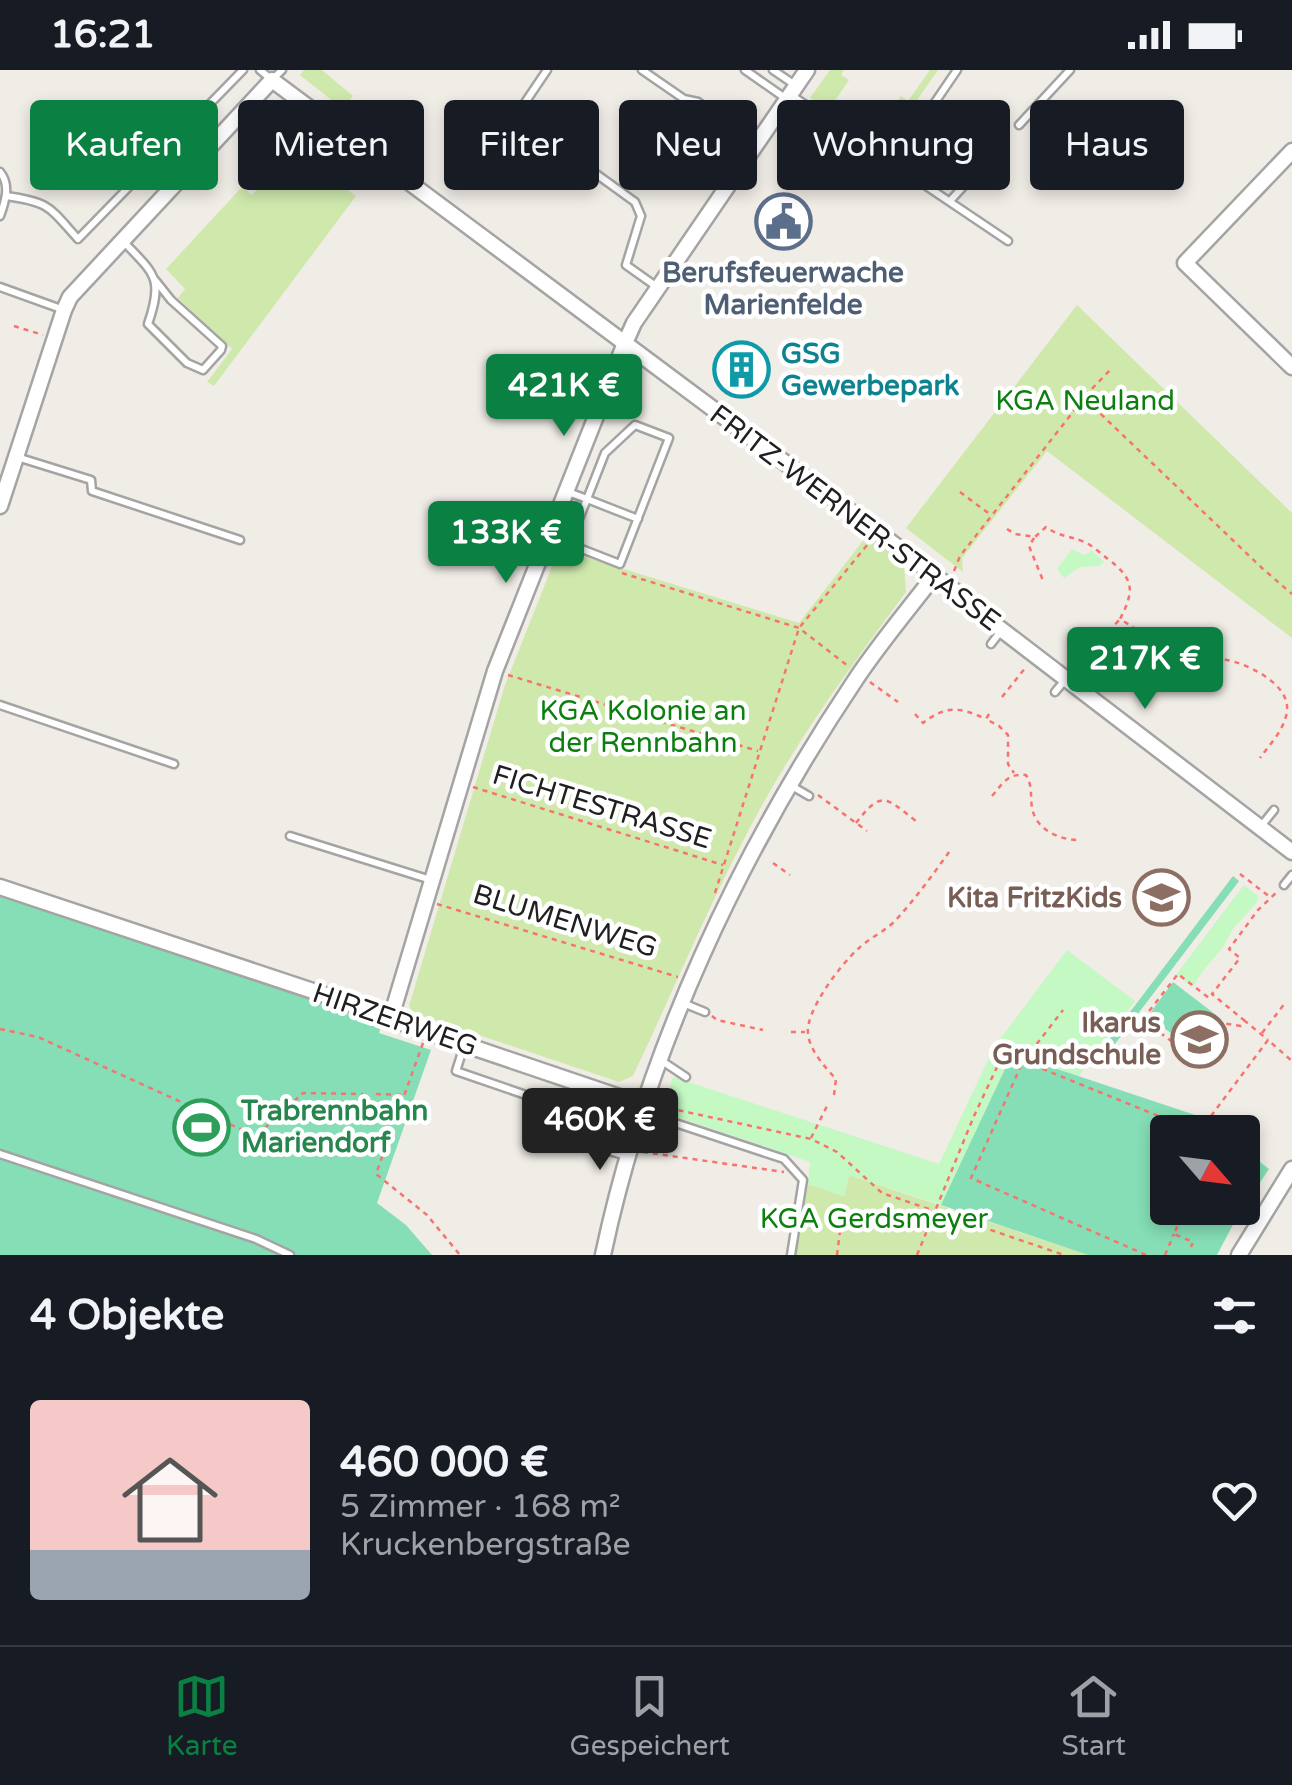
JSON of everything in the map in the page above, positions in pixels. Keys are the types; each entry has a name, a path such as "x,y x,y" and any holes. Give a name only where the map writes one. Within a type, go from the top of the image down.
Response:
{"street":[{"path":"757,143 807,70"},
{"path":"0,506 64,310 77,289 271,73"},
{"name":"FRITZ-WERNER-STRASSE","path":"271,73 305,100"},
{"path":"1292,151 1185,263 1292,367"},
{"name":"FRITZ-WERNER-STRASSE","path":"420,190 878,532 1292,852"},
{"path":"391,1017 495,671 625,343 725,190"},
{"path":"602,1255 642,1108 725,909 790,786 859,674 940,580"},
{"name":"HIRZERWEG","path":"0,886 391,1017 642,1108"},
{"path":"1239,1255 1292,1170"}],"lane":[{"path":"6,196 48,206 78,239 243,70"},
{"path":"547,70 516,116 635,202 641,216 626,265 658,288"},
{"path":"642,70 689,100"},
{"path":"745,70 801,100"},
{"path":"773,70 791,93"},
{"path":"937,100 957,70"},
{"path":"1020,126 1070,70"},
{"path":"0,172 5,178 6,196 0,216"},
{"path":"932,190 1008,241"},
{"path":"950,202 961,190"},
{"path":"122,240 152,272 171,300 222,346 203,370 187,363 148,324 156,280"},
{"path":"0,287 64,310"},
{"path":"635,425 669,438 620,564 569,544 587,499 605,453 635,425"},
{"path":"16,457 91,480 92,491 240,540"},
{"path":"567,491 638,519"},
{"path":"991,644 1002,630"},
{"path":"1055,692 1066,679"},
{"path":"0,705 174,764"},
{"path":"790,786 811,794"},
{"path":"1260,828 1274,810"},
{"path":"290,836 432,880"},
{"path":"1284,885 1292,875"},
{"path":"684,1003 705,1012"},
{"path":"465,1045 456,1071 555,1105 576,1120 588,1145 628,1152"},
{"path":"660,1060 686,1076"},
{"path":"642,1108 784,1160 803,1180 791,1255"},
{"path":"0,1154 256,1239 290,1255"}],"path":[{"path":"14,326 54,339"},
{"path":"940,580 957,568 960,556 1112,368"},
{"path":"1084,398 1292,594"},
{"path":"960,492 992,516"},
{"path":"1044,583 1029,546 1046,527 1062,537 1084,541 1122,570 1131,589 1129,602 1102,640"},
{"path":"1007,528 1035,537"},
{"path":"714,896 799,628 878,532"},
{"path":"544,548 576,558"},
{"path":"613,570 799,628 898,702"},
{"path":"1120,619 1177,653 1242,664 1278,688 1288,710 1283,726 1260,758"},
{"path":"1002,697 1026,667"},
{"path":"495,671 760,751"},
{"path":"915,714 923,723 945,710 960,709 1000,726 1008,736 1008,764 1016,774"},
{"path":"986,719 990,714"},
{"path":"992,796 1006,778 1026,775 1032,785 1032,811 1040,825 1064,839 1077,840"},
{"name":"FICHTESTRASSE","path":"462,784 730,868"},
{"path":"811,794 867,831"},
{"path":"856,823 868,807 882,800 890,801 916,821"},
{"path":"834,1095 836,1079 814,1052 807,1032 813,1010 855,951 891,924 952,848"},
{"path":"773,862 790,875"},
{"path":"1240,874 1271,898"},
{"path":"1143,1019 1178,974 1209,998 1240,958 1228,949 1258,910 1284,885"},
{"name":"BLUMENWEG","path":"426,900 693,981"},
{"path":"1212,994 1292,1061"},
{"path":"1261,1034 1285,1003"},
{"path":"917,1255 1005,1050 1029,1054 1063,1010"},
{"path":"705,1012 718,1020 763,1030"},
{"path":"1136,1014 1190,1055 1214,1022 1241,1026 1245,1021"},
{"path":"0,1029 38,1036 256,1136 303,1092 364,1094"},
{"path":"426,1032 376,1174 427,1215 460,1255"},
{"path":"792,1032 807,1032"},
{"path":"1212,1115 1268,1040"},
{"path":"1146,1255 972,1178 1024,1060 1158,1115"},
{"path":"376,1094 405,1095"},
{"path":"810,1139 828,1104"},
{"path":"642,1108 699,1113 810,1139 837,1152 882,1193 1064,1255"},
{"path":"628,1152 784,1172"},
{"path":"837,1255 841,1224"},
{"path":"1165,1255 1178,1225"},
{"path":"1174,1234 1193,1242 1191,1247"}],"green space":[{"path":"304,70 322,70 353,96 350,100 332,100 300,75"},
{"path":"830,70 844,70 841,75 849,80 835,100 810,98"},
{"path":"930,70 938,70 917,100 909,100"},
{"path":"239,190 252,195 256,190 347,190 356,196 214,386 207,382 232,349 178,298 185,289 166,269"},
{"name":"KGA Neuland","path":"1077,305 1292,513 1292,638 1047,451 962,558 963,572 906,528"},
{"name":"KGA Kolonie an der Rennbahn","path":"866,537 904,566 906,592 779,776 714,899 633,1076 619,1082 413,1013 409,1006 505,685 559,549 799,623"},
{"path":"1072,549 1084,555 1091,550 1104,562 1100,566 1080,567 1064,578 1057,569"},
{"path":"1233,876 1239,881 1102,1061 1096,1057"},
{"path":"1244,885 1258,896 1257,902 1193,987 1176,975"},
{"name":"Trabrennbahn Mariendorf","path":"0,891 383,1020 379,1033 431,1050 377,1203 406,1225 432,1255 0,1255"},
{"path":"1067,950 1135,1001 1079,1076 1012,1054 941,1205 849,1175 844,1196 808,1184 810,1162 662,1112 673,1077 939,1164 994,1047"},
{"path":"1173,982 1216,1015 1191,1048 1148,1016"},
{"path":"1012,1054 1195,1115 1150,1115 1150,1225 1233,1225 1217,1255 1088,1255 941,1205"},
{"path":"1260,1162 1269,1169 1260,1182"},
{"name":"KGA Gerdsmeyer","path":"849,1175 1088,1255 796,1255 808,1184 844,1196"}],"place":[{"name":"Berufsfeuerwache Marienfelde","path":"783,222"},
{"name":"GSG Gewerbepark","path":"742,370"},
{"name":"Kita FritzKids","path":"1161,898"},
{"name":"Ikarus Grundschule","path":"1200,1039"},
{"name":"Trabrennbahn Mariendorf","path":"202,1127"}]}
